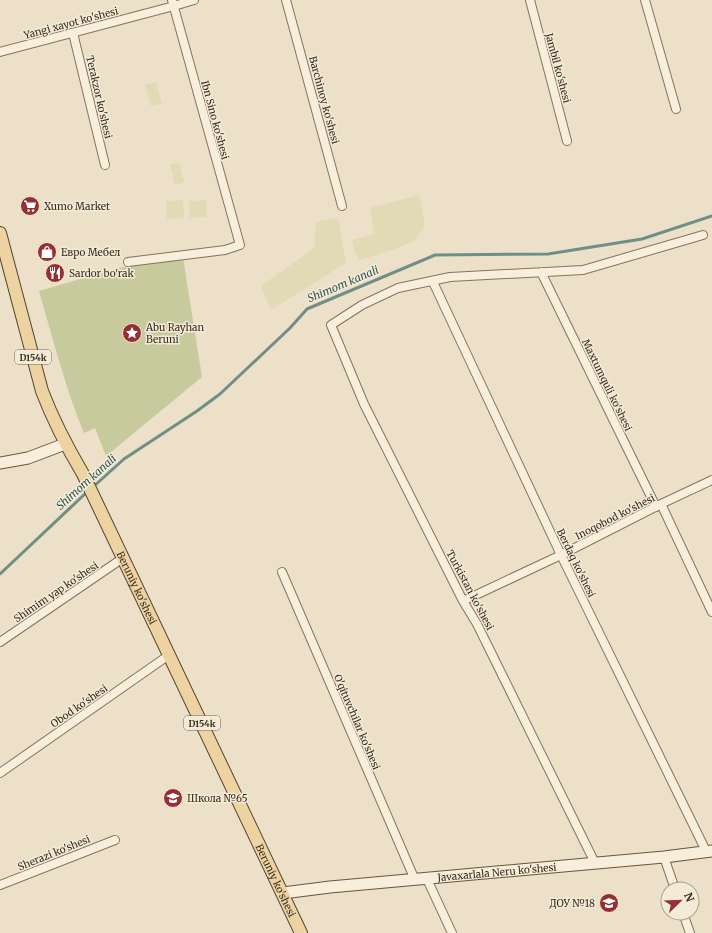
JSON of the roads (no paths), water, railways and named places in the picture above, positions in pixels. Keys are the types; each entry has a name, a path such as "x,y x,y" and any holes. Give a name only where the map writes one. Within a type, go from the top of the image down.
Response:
{"main road":[{"name":"Beruniy ko'shesi","path":"0,233 42,391 65,444 83,474 302,933"}],"street":[{"name":"Yangi xayot ko'shesi","path":"0,52 73,33 173,3 194,0"},
{"name":"Barchinoy ko'shesi","path":"286,0 342,206"},
{"name":"Jambil ko'shesi","path":"530,0 567,141"},
{"path":"645,0 676,109"},
{"name":"Ibn Sino ko'shesi","path":"128,262 225,250 240,245 173,3"},
{"name":"Terakzor ko'shesi","path":"73,33 105,165"},
{"path":"433,282 450,278 583,270 703,235"},
{"name":"Maxtumquli ko'shesi","path":"541,272 712,612"},
{"name":"Turkistan ko'shesi","path":"433,282 398,288 362,305 331,325 364,404 463,601 477,624 595,863"},
{"name":"Berdaq ko'shesi","path":"433,282 561,556 709,851"},
{"path":"0,463 28,458 65,444"},
{"name":"Inoqobod ko'shesi","path":"463,601 561,556 712,480"},
{"name":"Shimim yap ko'shesi","path":"0,642 123,558"},
{"name":"O'qituvchilar ko'shesi","path":"282,572 415,880"},
{"name":"Obod ko'shesi","path":"2,768 169,655"},
{"name":"Sherazi ko'shesi","path":"0,885 115,840"},
{"name":"Javaxarlala Neru ko'shesi","path":"283,893 330,887 664,857 709,851"},
{"path":"664,857 672,881"},
{"path":"427,879 452,933"},
{"path":"686,921 690,933"}],"waterway":[{"name":"Shimom kanali","path":"93,487 124,459 220,394 290,328 307,309 435,255 548,254 642,239 712,216"},
{"name":"Shimom kanali","path":"0,574 87,492"}],"place":[{"name":"Xumo Market","path":"30,206"},
{"name":"Евро Мебел","path":"47,252"},
{"name":"Sardor bo'rak","path":"55,273"},
{"name":"Abu Rayhan Beruni","path":"132,333"},
{"name":"Школа №65","path":"173,798"},
{"name":"ДОУ №18","path":"609,903"}]}
